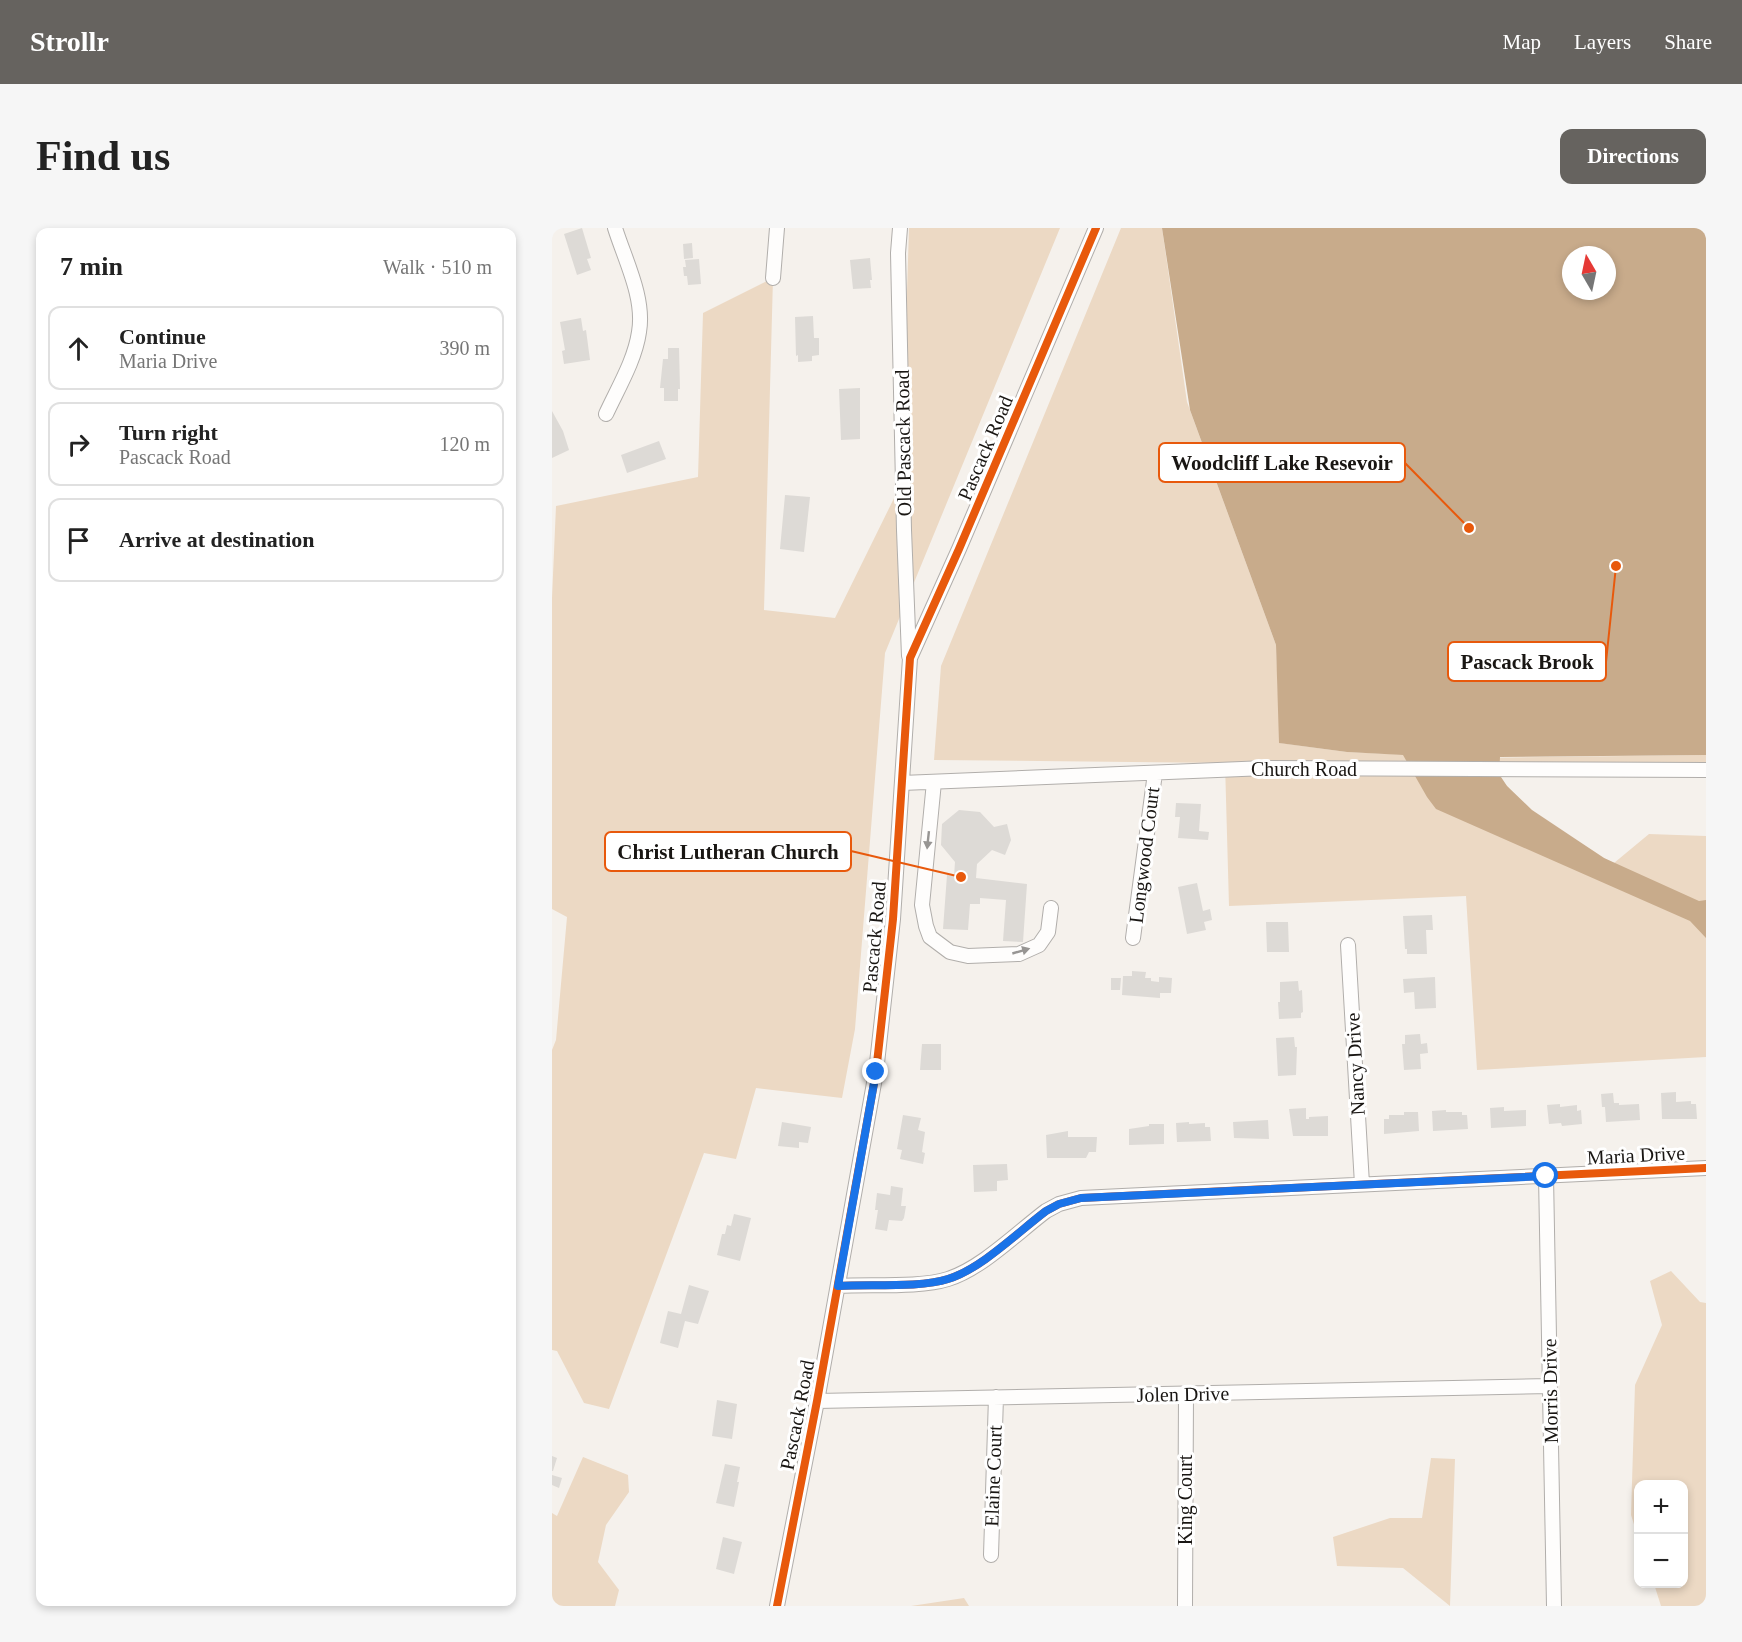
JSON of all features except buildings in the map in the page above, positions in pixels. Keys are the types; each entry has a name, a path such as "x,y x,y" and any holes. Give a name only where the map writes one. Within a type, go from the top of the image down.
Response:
{"street":[{"path":"606,414 635,349 640,330 637,297 615,228"},
{"path":"773,278 777,228"},
{"name":"Old Pascack Road","path":"900,228 898,253 910,658"},
{"name":"Pascack Road","path":"777,1606 873,1092 886,996 893,919 910,658 1096,228"},
{"name":"Church Road","path":"902,783 1266,768 1706,770"},
{"name":"Longwood Court","path":"1133,938 1155,773"},
{"path":"934,782 922,905 930,937 950,952 968,956 1019,954 1039,945 1048,932 1051,908"},
{"name":"Nancy Drive","path":"1348,945 1362,1184"},
{"name":"Maria Drive","path":"838,1286 932,1283 947,1279 977,1264 1046,1211 1074,1199 1706,1168"},
{"name":"Morris Drive","path":"1546,1176 1554,1606"},
{"name":"Jolen Drive","path":"817,1401 1550,1386"},
{"name":"King Court","path":"1185,1606 1186,1394"},
{"name":"Elaine Court","path":"991,1555 996,1397"}],"shaded area":[{"path":"909,228 1060,228 885,653 855,1029 842,1098 756,1088 736,1159 704,1153 609,1409 584,1403 557,1351 552,1350 552,1050 556,1040 567,917 552,909 552,598 556,506 698,477 703,313 773,278 764,610 835,618 901,484"},
{"path":"1121,228 1162,228 1187,402 1276,645 1280,743 1347,752 1475,758 1706,755 1706,770 1499,775 1520,801 1533,812 1614,863 1649,834 1706,836 1706,1057 1477,1070 1466,896 1229,906 1225,763 934,760 941,666"},
{"path":"1162,228 1706,228 1706,755 1500,757 1499,774 1507,786 1532,810 1604,858 1699,901 1706,900 1706,938 1690,921 1436,809 1403,755 1347,752 1279,743 1276,645 1190,410"},
{"path":"1671,1271 1700,1302 1706,1303 1706,1606 1661,1606 1655,1588 1688,1588 1688,1480 1634,1480 1634,1524 1631,1515 1635,1385 1662,1325 1650,1281"},
{"path":"583,1457 628,1475 629,1492 606,1525 598,1562 619,1590 615,1606 552,1606 552,1513 557,1516"},
{"path":"1431,1458 1455,1459 1450,1606 1403,1568 1337,1566 1333,1537 1390,1518 1422,1518"},
{"path":"964,1598 969,1606 911,1606"}],"cycle path":[{"path":"777,1606 817,1401 876,1072 893,919 910,658 1096,228"},
{"path":"838,1286 909,1285 948,1279 986,1259 1046,1211 1059,1204 1081,1198 1706,1168"}],"place":[{"name":"Woodcliff Lake Resevoir","path":"1469,528"},
{"name":"Pascack Brook","path":"1616,566"},
{"name":"Christ Lutheran Church","path":"961,877"}],"route":[{"path":"876,1072 838,1286 932,1283 947,1279 977,1264 1046,1211 1074,1199 1546,1176"}]}
